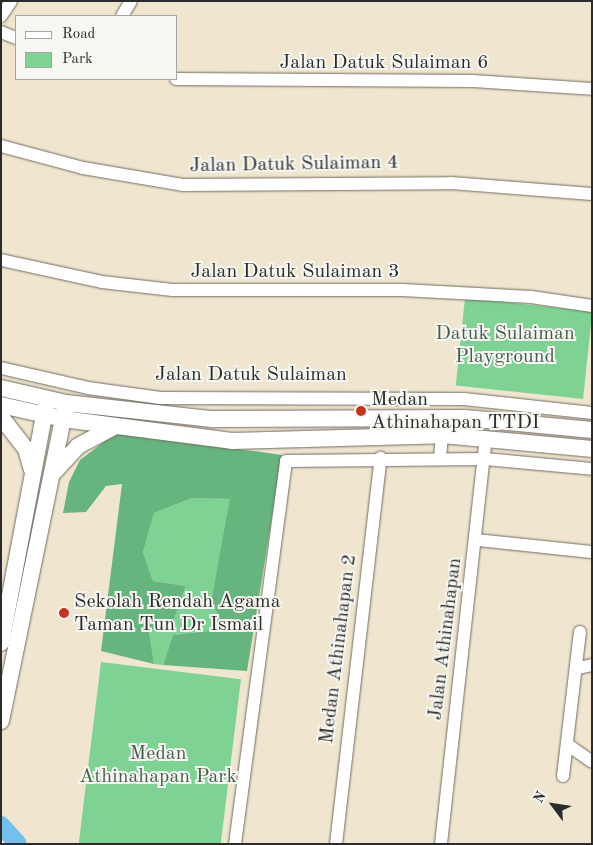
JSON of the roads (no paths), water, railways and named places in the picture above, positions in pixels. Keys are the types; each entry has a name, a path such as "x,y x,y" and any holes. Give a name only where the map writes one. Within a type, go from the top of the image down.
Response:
{"main road":[{"name":"Jalan Datuk Sulaiman","path":"1,388 45,407 63,419 232,441 442,435 592,449"},
{"name":"Jalan Datuk Sulaiman","path":"1,405 45,407 66,403 212,418 465,418 592,430"},
{"path":"1,721 66,403"},
{"path":"1,643 45,407"},
{"path":"1,417 26,449 33,473"},
{"path":"212,418 214,435 232,441"},
{"path":"51,476 78,446 115,426"}],"street":[{"path":"1,16 10,1"},
{"path":"123,15 131,1"},
{"path":"1,32 15,38"},
{"name":"Jalan Datuk Sulaiman 6","path":"178,79 473,81 592,89"},
{"name":"Jalan Datuk Sulaiman 4","path":"1,146 83,168 183,185 452,183 592,194"},
{"name":"Jalan Datuk Sulaiman 3","path":"1,260 102,282 173,290 402,290 531,296 592,306"},
{"name":"Jalan Datuk Sulaiman","path":"1,368 88,388 160,398 464,399 592,413"},
{"path":"440,458 442,435"},
{"name":"Jalan Athinahapan","path":"441,844 477,540 486,439"},
{"path":"235,844 286,461 380,458 485,459 592,469"},
{"name":"Medan Athinahapan 2","path":"336,844 380,458"},
{"path":"477,540 592,552"},
{"path":"563,776 578,668 580,632"},
{"path":"578,668 592,665"},
{"path":"568,745 592,762"}],"waterway":[{"path":"1,825 18,844"}],"place":[{"name":"Medan Athinahapan TTDI","path":"361,411"},
{"name":"Sekolah Rendah Agama Taman Tun Dr Ismail","path":"64,613"}],"park label":[{"name":"Datuk Sulaiman Playground","path":"505,346"},
{"name":"Medan Athinahapan Park","path":"158,766"}]}
